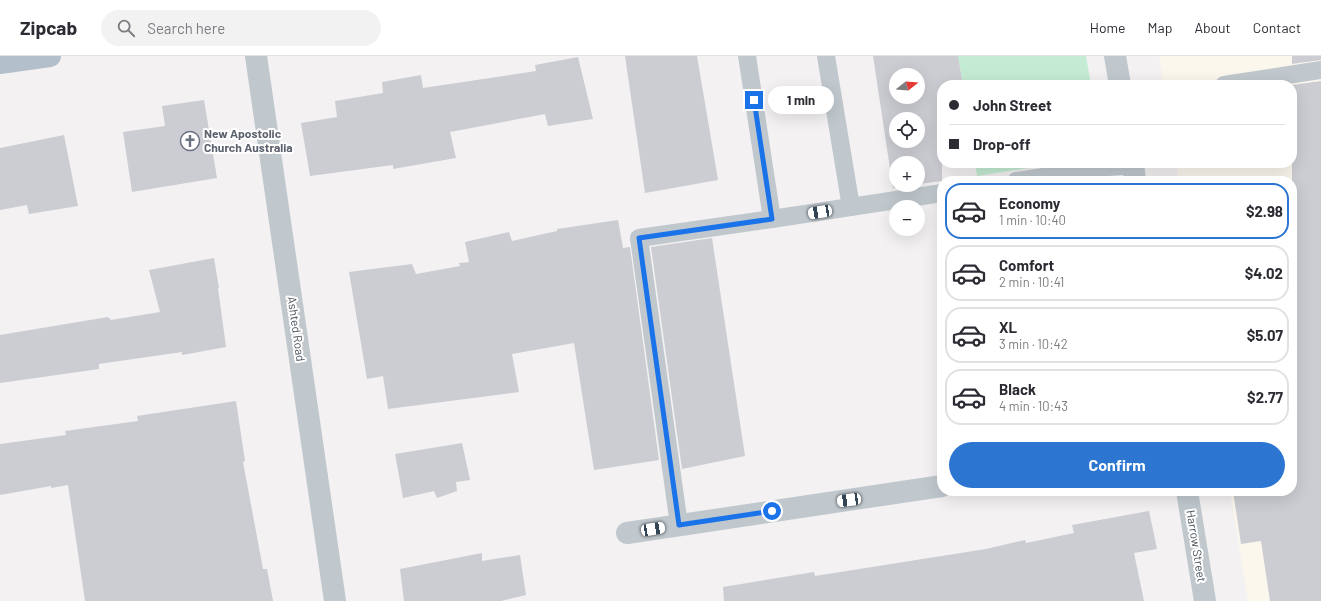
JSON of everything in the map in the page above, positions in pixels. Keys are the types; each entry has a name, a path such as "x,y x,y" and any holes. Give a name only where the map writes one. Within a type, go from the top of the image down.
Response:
{"main road":[{"path":"0,63 50,56"}],"street":[{"name":"Ashted Road","path":"256,56 335,601"},
{"path":"1115,56 1119,80"},
{"path":"627,533 937,487"},
{"name":"Harrow Street","path":"1188,496 1205,601"}],"lane":[{"path":"746,56 772,219"},
{"path":"826,56 851,207"},
{"path":"1256,80 1321,70"},
{"path":"1047,176 1096,168"},
{"path":"1121,168 1134,170"},
{"path":"679,525 639,238 937,194"}],"shaded area":[{"path":"1159,56 1321,56 1321,601 1248,601 1231,496 1297,496 1297,176 1178,176 1177,168 1297,168 1297,80 1162,80"}],"green space":[{"path":"958,56 1086,56 1090,80 962,80"},
{"path":"976,168 1028,168 977,176"}],"building":[{"path":"625,56 697,56 718,180 645,193"},
{"path":"873,56 958,56 962,80 937,80 937,168 942,168 942,176 937,176 937,182 925,183 925,156 889,156 889,162"},
{"path":"1292,56 1321,56 1321,60 1292,64"},
{"path":"578,57 593,119 548,126 545,114 450,132 456,158 393,169 393,165 310,176 301,123 337,117 335,101 383,93 382,82 421,75 423,88 536,71 535,65"},
{"path":"1321,81 1321,601 1270,601 1261,541 1241,544 1234,496 1297,496 1297,176 1292,176 1292,168 1297,168 1297,84"},
{"path":"204,100 217,178 132,192 123,132 165,126 162,106"},
{"path":"64,135 78,206 29,214 27,205 0,210 0,148"},
{"path":"618,220 623,248 630,247 659,460 594,470 574,343 512,354 519,392 388,409 383,376 367,379 349,272 412,264 416,274 460,266 459,263 469,262 465,242 509,232 512,241 557,231 557,229"},
{"path":"712,238 745,456 682,469 651,247"},
{"path":"214,258 226,347 182,355 182,352 99,364 99,369 0,383 0,335 108,317 111,320 160,312 149,270"},
{"path":"236,401 245,461 243,462 263,569 267,569 273,601 85,601 68,485 51,488 51,486 0,495 0,444 66,435 65,431 138,421 137,416"},
{"path":"462,443 470,480 456,482 457,491 437,498 434,491 403,498 395,454"},
{"path":"1149,511 1157,549 1134,553 1144,601 724,601 723,587 814,572 815,576 986,549 1025,540 1026,543 1074,533 1072,525"},
{"path":"482,553 482,561 520,555 526,595 501,601 404,601 400,569"}],"place":[{"name":"New Apostolic Church Australia","path":"190,141"}],"route":[{"path":"754,100 772,219 639,238 679,525 772,511"}]}
